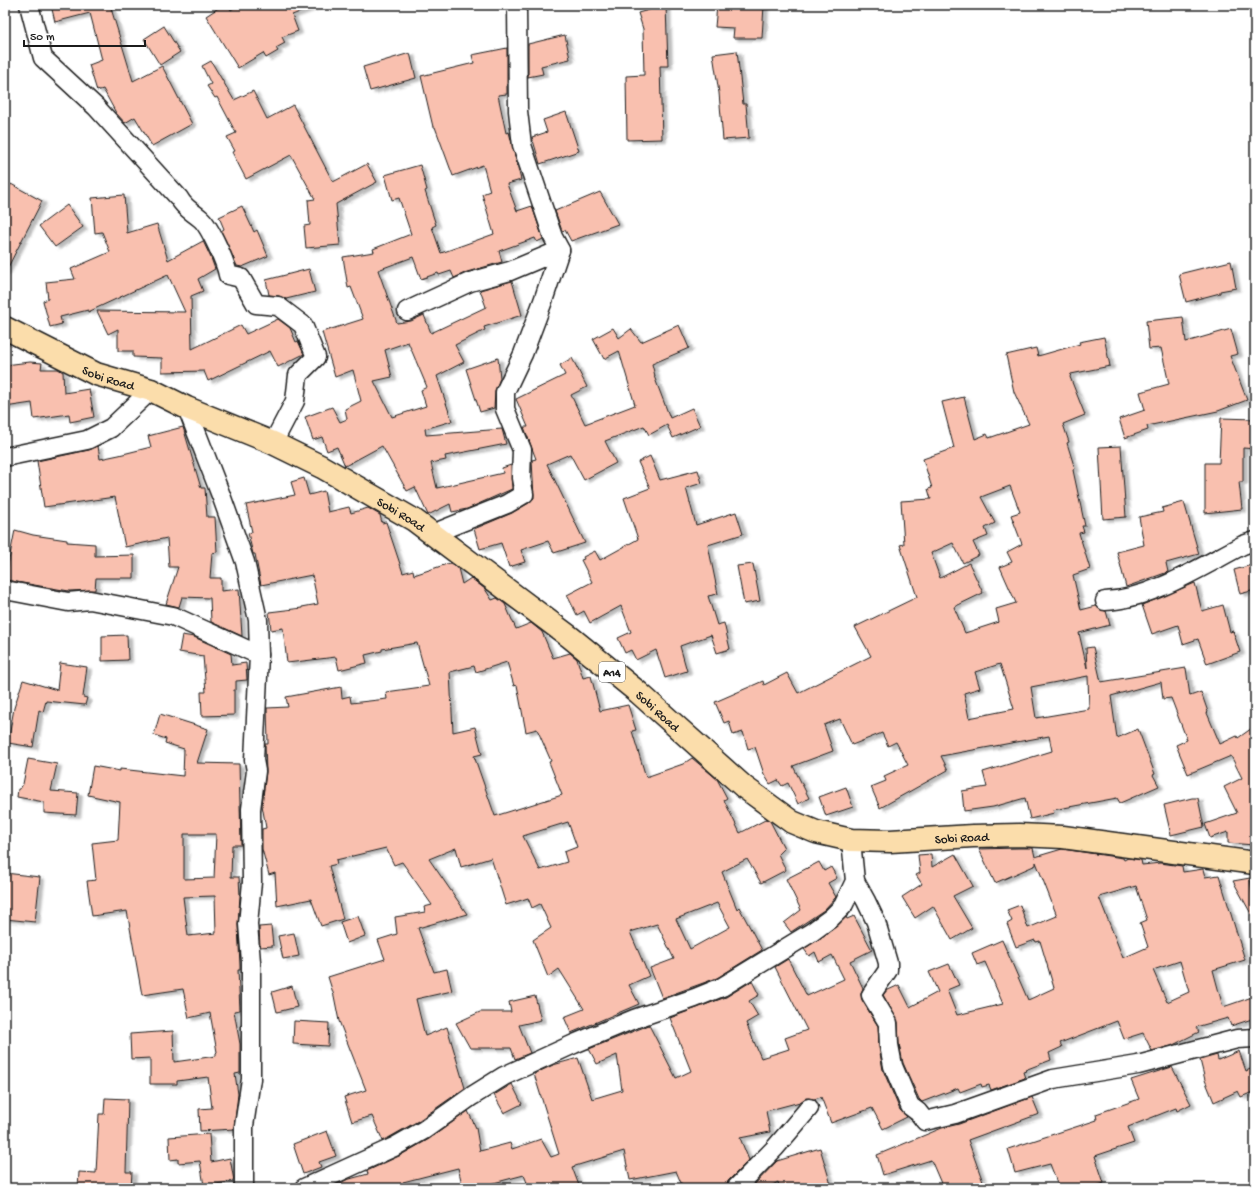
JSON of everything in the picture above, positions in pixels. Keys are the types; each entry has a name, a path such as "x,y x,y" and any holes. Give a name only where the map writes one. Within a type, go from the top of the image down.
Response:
{"highway":[{"name":"Sobi Road","path":"5,328 96,374 151,390 187,408 273,443 322,467 414,520 570,637 639,693 697,746 771,808 792,822 816,832 852,840 890,841 1019,835 1063,837 1255,863"}],"street":[{"path":"29,5 43,58 96,107 179,198 184,207 202,220 226,263 228,275 241,278 256,304 278,306 303,325 316,357 298,375 295,401 273,443"},
{"path":"432,534 507,504 524,494 521,478 522,450 505,409 505,392 541,308 560,250 553,237 522,145 518,111 517,5"},
{"path":"407,311 470,282 510,271 560,250"},
{"path":"5,457 87,440 111,428 151,390"},
{"path":"187,408 245,562 258,620 259,654 254,760 256,771 251,809 252,882 248,924 251,962 251,1079 244,1126 244,1188"},
{"path":"1105,601 1122,600 1151,591 1243,545 1255,541"},
{"path":"5,590 68,602 90,600 173,616 259,654"},
{"path":"852,840 855,881 876,922 888,963 888,970 871,995 888,1023 889,1044 893,1066 910,1106 918,1112 925,1121 956,1114 1053,1079 1138,1065 1237,1039 1255,1038"},
{"path":"304,1188 394,1147 424,1130 472,1096 504,1076 634,1019 722,987 812,932 831,918 843,906 855,881"},
{"path":"736,1188 775,1148 809,1108"}],"building":[{"path":"51,5 110,5 133,81 162,66 192,124 152,146 135,117 125,123 116,113 103,89 97,91 89,65 102,60 90,13 55,22"},
{"path":"223,5 228,5 231,10 238,5 316,6 292,15 298,31 282,37 285,43 276,48 278,51 266,58 263,53 238,68 206,16"},
{"path":"651,5 666,5 668,66 660,66 662,139 627,140 626,76 644,75 643,29 638,13 652,9"},
{"path":"717,5 764,5 762,38 733,38 734,28 715,27"},
{"path":"164,26 180,52 160,65 144,39"},
{"path":"565,35 570,59 541,66 543,74 528,77 528,44"},
{"path":"507,48 507,94 498,95 506,133 509,132 521,180 507,184 517,211 532,206 543,239 537,242 535,238 499,251 502,262 467,272 454,278 451,271 439,275 438,273 421,279 413,257 378,270 397,323 411,321 424,315 431,333 486,307 480,290 512,281 522,315 484,327 485,330 455,345 464,362 437,376 452,421 425,429 426,435 502,429 506,444 445,456 446,460 431,463 437,488 503,473 502,468 511,465 512,489 467,509 452,512 450,504 428,515 415,487 407,491 382,446 345,466 337,447 327,451 322,437 313,440 305,417 332,407 340,422 347,419 345,409 361,401 353,370 335,377 322,332 363,319 351,287 348,288 343,257 374,252 373,249 411,234 399,198 392,200 385,175 420,165 427,190 425,191 436,225 432,227 441,253 494,234 482,194 490,191 483,165 453,176 435,127 433,127 421,76 474,63 472,55","holes":["408,342 427,387 421,390 426,406 392,417 374,381 392,377 385,350"]},
{"path":"737,51 743,104 746,104 749,138 723,140 719,93 713,54"},
{"path":"410,53 416,78 370,91 363,67"},
{"path":"211,61 234,100 253,91 267,119 293,105 333,182 367,164 377,182 336,204 340,245 306,248 304,226 310,225 308,200 315,199 291,155 246,179 232,152 235,151 227,137 236,133 217,97 215,98 207,86 211,84 202,66"},
{"path":"566,112 579,151 540,164 532,137 547,132 543,120"},
{"path":"11,184 42,201 5,273 5,195"},
{"path":"600,192 618,224 571,241 565,230 562,231 555,211"},
{"path":"124,195 127,233 157,224 168,260 203,241 211,258 215,269 198,279 203,291 191,296 192,349 241,325 246,334 278,319 290,328 296,342 298,341 304,354 278,367 270,351 208,381 204,371 162,372 162,358 133,357 133,351 118,351 118,329 108,334 97,311 185,312 168,275 88,312 88,310 60,317 62,324 50,327 43,301 48,299 46,282 75,279 71,269 110,252 102,232 95,233 92,198"},
{"path":"67,205 83,227 55,247 39,226"},
{"path":"242,206 254,232 257,230 268,256 242,267 237,266 221,231 224,229 219,217"},
{"path":"1231,261 1236,288 1220,291 1220,293 1186,302 1179,274"},
{"path":"309,269 315,292 286,299 279,296 269,295 266,280"},
{"path":"1183,317 1186,342 1231,329 1238,354 1230,356 1247,400 1218,411 1147,426 1148,430 1125,438 1119,419 1145,410 1140,392 1169,384 1161,348 1149,349 1146,321"},
{"path":"679,325 689,348 652,364 654,376 670,418 692,408 700,426 673,438 667,425 649,435 644,426 605,441 616,463 584,480 570,454 547,464 585,543 554,553 548,541 521,550 525,562 509,567 501,543 480,549 474,529 512,513 529,503 534,498 532,460 536,459 524,427 528,427 516,399 565,375 560,365 572,358 587,387 571,395 585,424 635,405 619,351 604,359 593,339 613,328 619,338 631,329 641,342"},
{"path":"1104,337 1110,366 1071,374 1070,377 1085,415 1063,424 1075,469 1073,470 1085,526 1082,526 1084,532 1079,533 1090,569 1073,575 1081,610 1096,606 1101,610 1106,611 1110,625 1079,633 1087,668 1086,648 1093,647 1101,682 1186,668 1190,696 1201,692 1208,712 1207,713 1220,744 1237,736 1238,738 1255,726 1254,845 1228,843 1228,832 1210,838 1205,824 1237,813 1224,787 1242,778 1231,756 1188,774 1176,745 1187,740 1171,698 1163,699 1161,682 1111,696 1117,738 1138,729 1155,774 1153,775 1159,786 1120,803 1117,798 1053,810 1054,813 1030,819 1025,798 993,807 964,811 962,791 987,787 983,772 1052,751 1049,736 941,756 948,770 880,808 871,787 886,781 884,776 908,765 896,742 888,746 882,733 852,745 840,719 824,725 833,751 793,766 809,798 798,804 788,783 782,786 778,780 770,784 764,774 755,747 748,749 743,732 733,735 729,721 724,723 715,702 763,681 764,685 787,673 798,693 871,656 855,627 917,597 900,545 904,544 901,501 931,499 928,489 932,488 923,459 954,448 942,402 964,397 975,439 987,434 989,438 1029,424 1014,392 1006,355 1036,348 1038,356 1080,344 1079,342","holes":["1010,486 1020,512 1011,515 1022,544 1007,552 1012,562 1000,567 1016,603 996,609 999,622 965,633 954,607 983,593 969,563 940,578 931,553 953,543 963,563 979,555 973,542 988,536 985,528 995,523 981,497","1000,664 1014,709 969,718 964,693 980,688 975,672","1088,676 1089,709 1036,718 1031,687"]},
{"path":"498,358 500,378 495,392 494,408 480,412 466,369"},
{"path":"30,362 42,363 41,369 58,369 63,372 64,393 89,389 94,417 70,422 69,414 34,419 32,403 5,407 5,365"},
{"path":"1221,418 1255,419 1255,449 1243,448 1243,482 1239,482 1242,509 1205,513 1205,463 1219,463"},
{"path":"183,427 201,488 205,488 207,517 215,517 217,552 212,553 210,578 221,578 221,591 239,589 242,636 211,622 210,598 182,597 179,607 166,604 178,567 169,567 167,538 125,547 115,497 44,507 37,461 89,450 98,446 100,459 119,455 151,447 148,436"},
{"path":"1121,446 1126,517 1103,519 1099,447"},
{"path":"650,456 660,480 698,470 702,483 686,488 696,525 736,512 743,534 708,545 718,594 708,596 717,625 724,623 730,649 717,653 711,635 680,646 687,671 665,678 656,650 636,660 631,650 625,653 618,638 631,632 621,606 590,623 584,611 577,615 567,595 592,582 581,560 584,559 583,557 595,551 600,560 638,539 624,498 650,488 638,462"},
{"path":"304,478 309,495 324,491 328,512 349,507 351,513 368,508 380,515 382,523 386,522 403,573 413,570 414,575 450,563 458,568 462,584 471,578 485,589 492,600 497,598 505,604 516,629 531,623 542,632 553,658 570,653 577,659 583,678 591,676 600,711 628,705 636,730 632,731 646,777 683,764 692,758 717,779 727,798 724,800 740,833 767,819 770,821 784,848 778,854 786,870 761,883 747,859 722,872 737,909 739,907 762,950 717,978 662,998 650,968 674,959 657,924 630,932 649,976 629,985 639,1004 571,1033 564,1017 584,1009 559,969 548,977 533,940 551,928 540,904 532,908 528,898 506,905 491,858 461,867 456,848 429,859 467,914 418,928 434,972 447,969 452,991 416,999 425,1036 447,1027 465,1088 418,1121 383,1141 372,1116 352,1122 344,1097 366,1090 339,1021 334,996 328,977 385,959 378,940 397,934 395,917 425,912 424,907 432,905 402,862 394,865 386,848 336,860 337,864 329,866 343,919 321,926 311,899 277,906 275,873 269,875 262,849 262,829 266,828 262,805 266,772 265,744 268,744 267,708 288,707 286,697 341,687 342,698 350,696 351,703 387,699 386,692 429,686 417,643 382,649 382,651 365,655 367,663 339,670 336,657 287,663 283,628 271,630 269,612 302,608 318,604 312,575 261,585 255,554 253,554 248,533 252,532 246,505 295,495 291,482","holes":["507,662 514,686 517,685 526,732 537,729 551,761 549,762 562,795 495,816 474,756 482,754 475,727 453,732 450,672 474,666 476,672","568,822 577,847 564,852 567,862 540,870 523,836","717,903 730,927 690,949 676,919"]},
{"path":"1184,502 1199,554 1166,563 1168,572 1126,587 1117,552 1144,545 1139,517 1163,512 1162,508"},
{"path":"15,530 33,535 67,540 67,542 95,544 95,556 134,555 134,578 96,578 95,590 69,591 5,580"},
{"path":"753,564 760,601 744,604 737,566"},
{"path":"1255,564 1255,590 1240,594 1234,570"},
{"path":"1195,583 1202,611 1223,605 1230,632 1233,631 1240,652 1207,664 1198,639 1183,644 1178,625 1152,634 1142,605"},
{"path":"127,635 128,660 102,661 102,636"},
{"path":"182,635 194,637 231,654 232,665 246,663 247,680 236,681 236,690 234,690 234,715 202,716 201,692 206,692 203,656 179,652"},
{"path":"60,663 87,667 83,697 87,698 85,705 46,701 43,712 39,710 33,747 8,743 14,708 23,680 57,690"},
{"path":"160,714 208,729 197,763 239,764 241,845 232,845 231,877 239,877 240,896 238,925 240,970 238,970 240,1010 234,1011 240,1044 240,1073 235,1074 238,1094 234,1129 200,1131 199,1109 212,1108 208,1077 177,1081 177,1084 150,1084 150,1058 131,1059 130,1034 173,1031 174,1062 216,1056 217,1052 210,1013 189,1018 183,989 142,995 127,911 92,916 87,881 96,880 92,843 118,840 120,802 88,795 93,766 120,771 120,769 183,776 184,749 165,743 166,739 154,735","holes":["184,834 216,834 214,878 184,879","215,896 216,933 188,936 183,897"]},
{"path":"28,759 57,764 51,791 78,793 76,815 44,813 44,802 17,797 18,789 20,789 23,784"},
{"path":"846,787 853,807 826,816 819,797"},
{"path":"1192,798 1198,798 1204,827 1171,835 1164,805"},
{"path":"1033,848 1035,857 1062,849 1123,858 1124,860 1128,858 1141,860 1142,865 1160,863 1182,866 1183,872 1203,869 1205,877 1219,875 1245,960 1213,970 1223,1007 1255,996 1255,1018 1231,1026 1228,1018 1196,1027 1199,1032 1171,1046 1152,1051 1143,1033 1124,1039 1117,1021 1060,1043 1062,1047 1049,1053 1051,1060 1023,1072 1025,1078 991,1090 989,1085 982,1087 981,1084 960,1092 958,1088 922,1102 919,1099 903,1063 899,1044 898,1022 883,995 886,991 899,985 910,1007 938,992 929,972 949,964 959,985 947,990 957,1015 1003,1004 985,962 977,965 972,953 1002,940 1028,1000 1054,988 1040,941 1036,942 1035,940 1016,947 1007,924 1012,921 1007,910 1020,905 1028,928 1057,916 1036,862 1036,865 995,883 979,849","holes":["1136,886 1147,920 1140,923 1148,947 1123,958 1099,897","1180,961 1189,992 1167,1002 1153,970"]},
{"path":"931,854 932,867 955,854 973,886 953,896 972,928 952,940 933,906 915,918 902,897 922,884 916,875 920,873 918,855"},
{"path":"819,862 824,871 831,867 837,878 828,883 836,897 824,910 791,932 784,923 801,910 786,879"},
{"path":"5,873 40,877 35,922 5,919"},
{"path":"1250,878 1255,912 1255,921 1233,881"},
{"path":"358,916 365,936 347,943 340,922"},
{"path":"854,916 872,950 850,961 863,988 861,994 862,1000 878,1026 879,1047 883,1070 900,1110 907,1117 883,1129 872,1108 831,1123 821,1097 814,1099 806,1098 800,1102 766,1111 770,1132 740,1138 749,1160 728,1181 726,1188 683,1188 676,1171 630,1180 624,1151 572,1167 580,1188 529,1188 524,1175 486,1185 486,1188 463,1188 458,1168 403,1182 405,1188 333,1188 346,1180 368,1174 367,1171 399,1156 429,1139 468,1111 476,1128 480,1151 510,1143 512,1149 541,1139 551,1157 559,1154 534,1074 553,1065 578,1058 592,1099 622,1090 617,1055 597,1064 589,1049 649,1025 676,1078 691,1071 670,1018 726,997 752,981 759,995 749,1001 758,1016 746,1023 761,1058 789,1049 785,1038 807,1030 775,967 788,959 807,996 844,979 832,955 819,962 815,952 809,956 804,949 837,926 846,917 847,919"},
{"path":"271,926 273,946 260,947 259,927"},
{"path":"294,933 299,956 283,959 278,936"},
{"path":"292,986 297,1007 277,1012 272,992"},
{"path":"535,996 541,1020 519,1025 530,1053 515,1059 511,1048 470,1048 456,1023 480,1012 511,1012 509,1002"},
{"path":"294,1021 329,1023 328,1046 293,1044"},
{"path":"1239,1051 1246,1071 1255,1067 1255,1091 1241,1097 1238,1091 1214,1102 1205,1080 1200,1060 1217,1055 1218,1060"},
{"path":"1172,1067 1191,1104 1177,1111 1176,1108 1128,1127 1134,1143 1095,1156 1104,1183 1090,1188 1059,1188 1050,1164 1015,1173 1008,1149 1097,1120 1096,1114 1139,1099 1131,1080"},
{"path":"512,1084 522,1104 504,1113 494,1095"},
{"path":"1032,1097 1039,1114 968,1140 983,1182 969,1188 943,1188 931,1160 883,1175 877,1155 942,1128 959,1124"},
{"path":"105,1098 128,1099 126,1172 132,1172 131,1188 78,1188 79,1172 96,1173 99,1114 104,1114"},
{"path":"327,1131 336,1156 319,1162 321,1167 303,1174 293,1144"},
{"path":"209,1134 211,1162 230,1158 234,1181 204,1186 200,1161 178,1163 178,1159 170,1160 169,1137"},
{"path":"820,1148 832,1188 810,1188 809,1183 796,1188 780,1188 778,1182 767,1188 751,1188 777,1161"}]}
